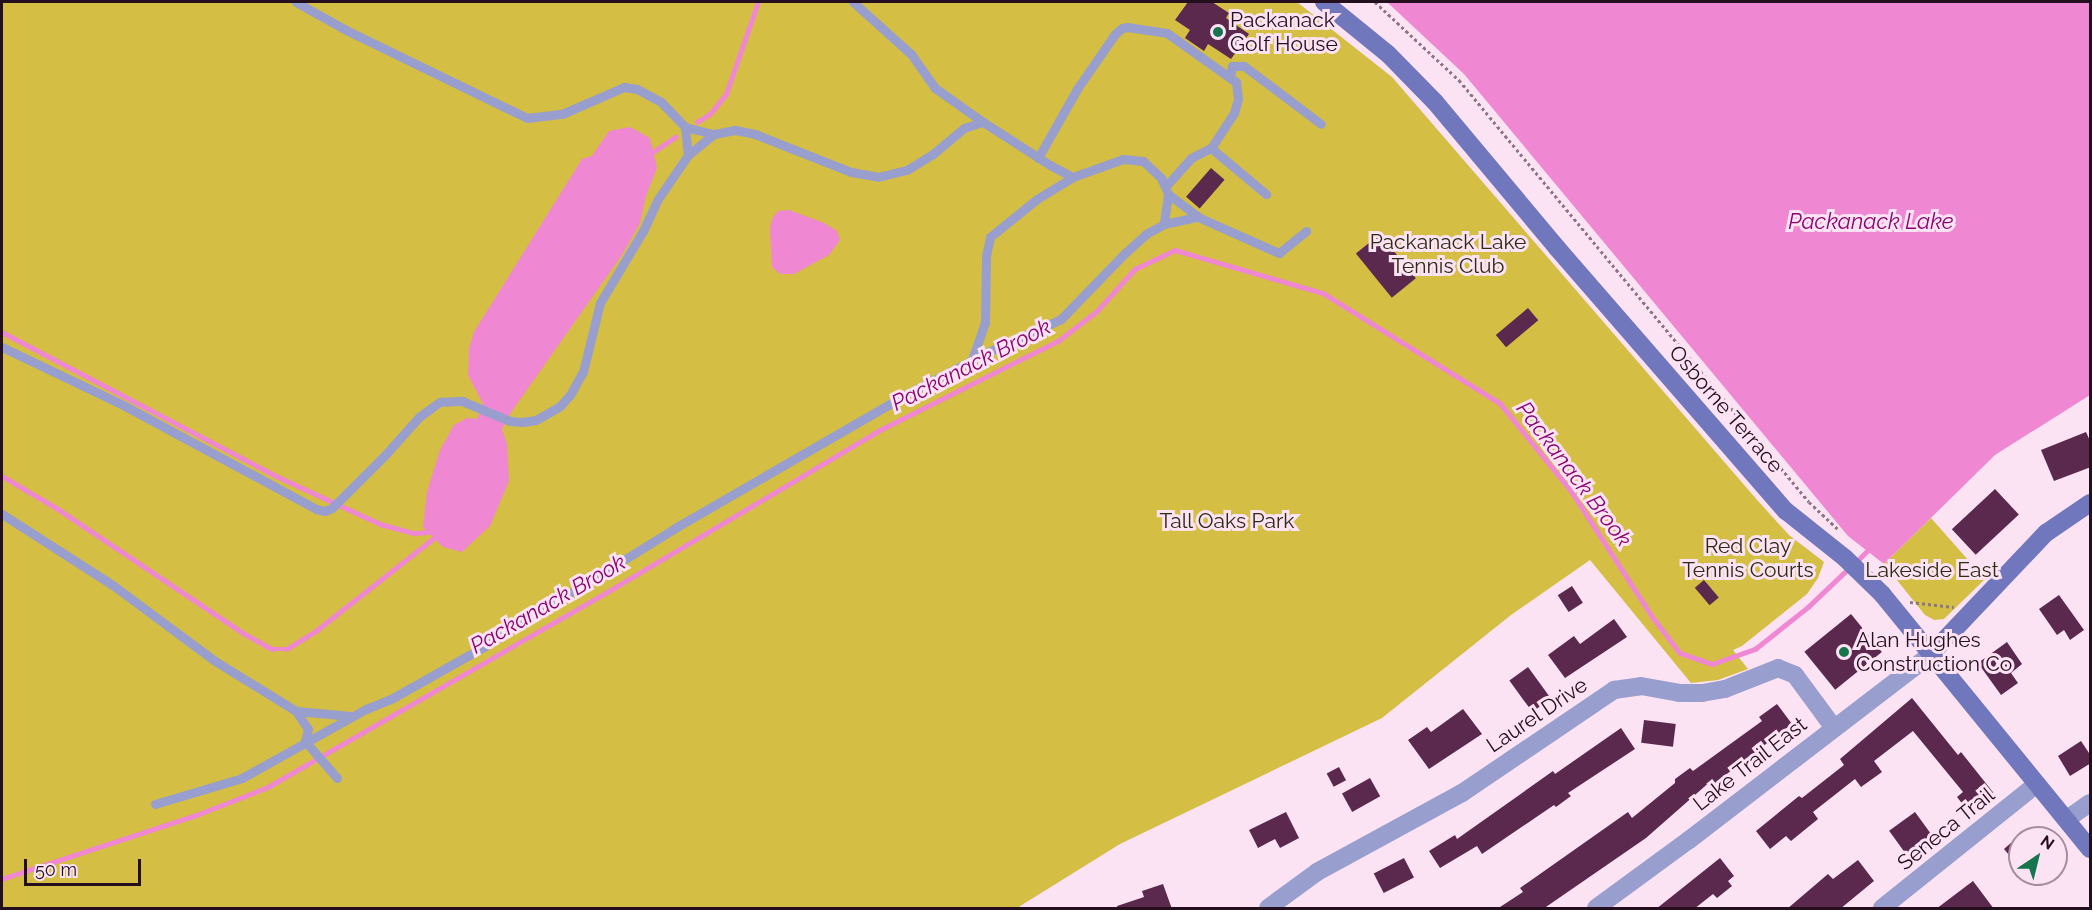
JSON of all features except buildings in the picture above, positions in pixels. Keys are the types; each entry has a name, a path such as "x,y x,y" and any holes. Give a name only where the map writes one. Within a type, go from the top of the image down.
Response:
{"street":[{"name":"Osborne Terrace","path":"1324,2 1388,54 1416,81 1765,488 1786,510 1882,594 2091,849"},
{"path":"1931,654 2046,533 2091,503"},
{"name":"Lake Trail East","path":"1596,909 1931,654"},
{"name":"Laurel Drive","path":"1268,909 1317,872 1462,793 1614,690 1641,686 1679,693 1702,693 1725,689 1768,670 1787,670 1795,675 1834,728"},
{"name":"Seneca Trail","path":"1882,909 2037,784"},
{"path":"2067,819 2091,803"}],"lane":[{"path":"296,2 346,30 527,118 562,114 624,87 637,89 652,96 685,127 714,134 735,130 755,134 851,172 878,177 907,170 933,154 964,128 983,122"},
{"path":"853,2 911,54 935,88 1038,158 1073,177"},
{"path":"1038,158 1077,89 1122,28 1167,33 1230,78 1238,88 1236,106 1211,148 1191,158 1167,190 1164,224"},
{"path":"1230,78 1232,66 1244,66 1321,124"},
{"path":"685,127 688,155"},
{"path":"2,346 125,406 316,509 325,511 332,508 429,408 450,400 462,401 510,421 536,420 549,414 570,395 588,361 600,303 643,231 658,199 688,155 714,134"},
{"path":"1211,148 1266,194"},
{"path":"972,360 986,315 986,256 990,237 1037,199 1073,177 1123,159 1132,159 1149,165 1167,190 1198,217 1276,253 1306,231"},
{"path":"155,804 242,777 352,716 391,699 467,656 675,528 905,395 972,360 1061,319 1146,234 1164,224 1198,217"},
{"path":"2,514 114,586 190,645 296,711 308,729 305,741"},
{"path":"296,711 352,716"},
{"path":"305,741 337,778"}],"path":[{"path":"1375,2 1459,80 1809,502 1841,532"},
{"path":"1909,602 1959,608"}],"green space":[{"path":"2,2 1297,2 1392,77 1758,501 1789,535 1824,562 1818,578 1807,594 1742,646 1733,650 1748,669 1718,680 1691,683 1590,560 1511,615 1382,718 1120,844 1017,908 2,908"},
{"name":"Lakeside East","path":"1931,518 1985,579 1944,619 1934,620 1925,615 1884,564"}],"water":[{"name":"Packanack Lake","path":"1387,2 2090,2 2090,395 1995,455 1884,564 1848,536 1464,74"},
{"path":"630,127 650,138 657,168 646,196 640,223 622,255 512,411 502,429 507,444 509,481 490,526 462,552 443,547 423,527 427,492 440,450 454,425 467,418 477,419 483,404 468,375 469,348 474,332 582,159 592,156 609,131"},
{"path":"789,210 824,223 837,231 840,240 829,255 794,274 780,274 772,267 770,229 772,219 778,211"}],"waterway":[{"path":"697,122 710,114 726,94 758,2"},
{"path":"653,152 675,137"},
{"name":"Packanack Brook","path":"2,879 194,816 268,787 614,588 880,430 1058,341 1097,311 1135,269 1175,250 1323,293 1500,403 1572,492 1652,616 1680,653 1712,664 1755,649 1808,607 1850,567"},
{"path":"2,332 272,474 380,524 414,533 428,532"},
{"path":"2,476 58,509 245,634 272,649 287,649 317,630 434,538"},
{"name":"Packanack Brook","path":"1856,562 1867,551"}],"place":[{"name":"Packanack Golf House","path":"1218,32"},
{"name":"Alan Hughes Construction Co","path":"1844,652"}],"park label":[{"name":"Packanack Lake Tennis Club","path":"1448,254"},
{"name":"Tall Oaks Park","path":"1227,521"},
{"name":"Red Clay Tennis Courts","path":"1748,558"}]}
